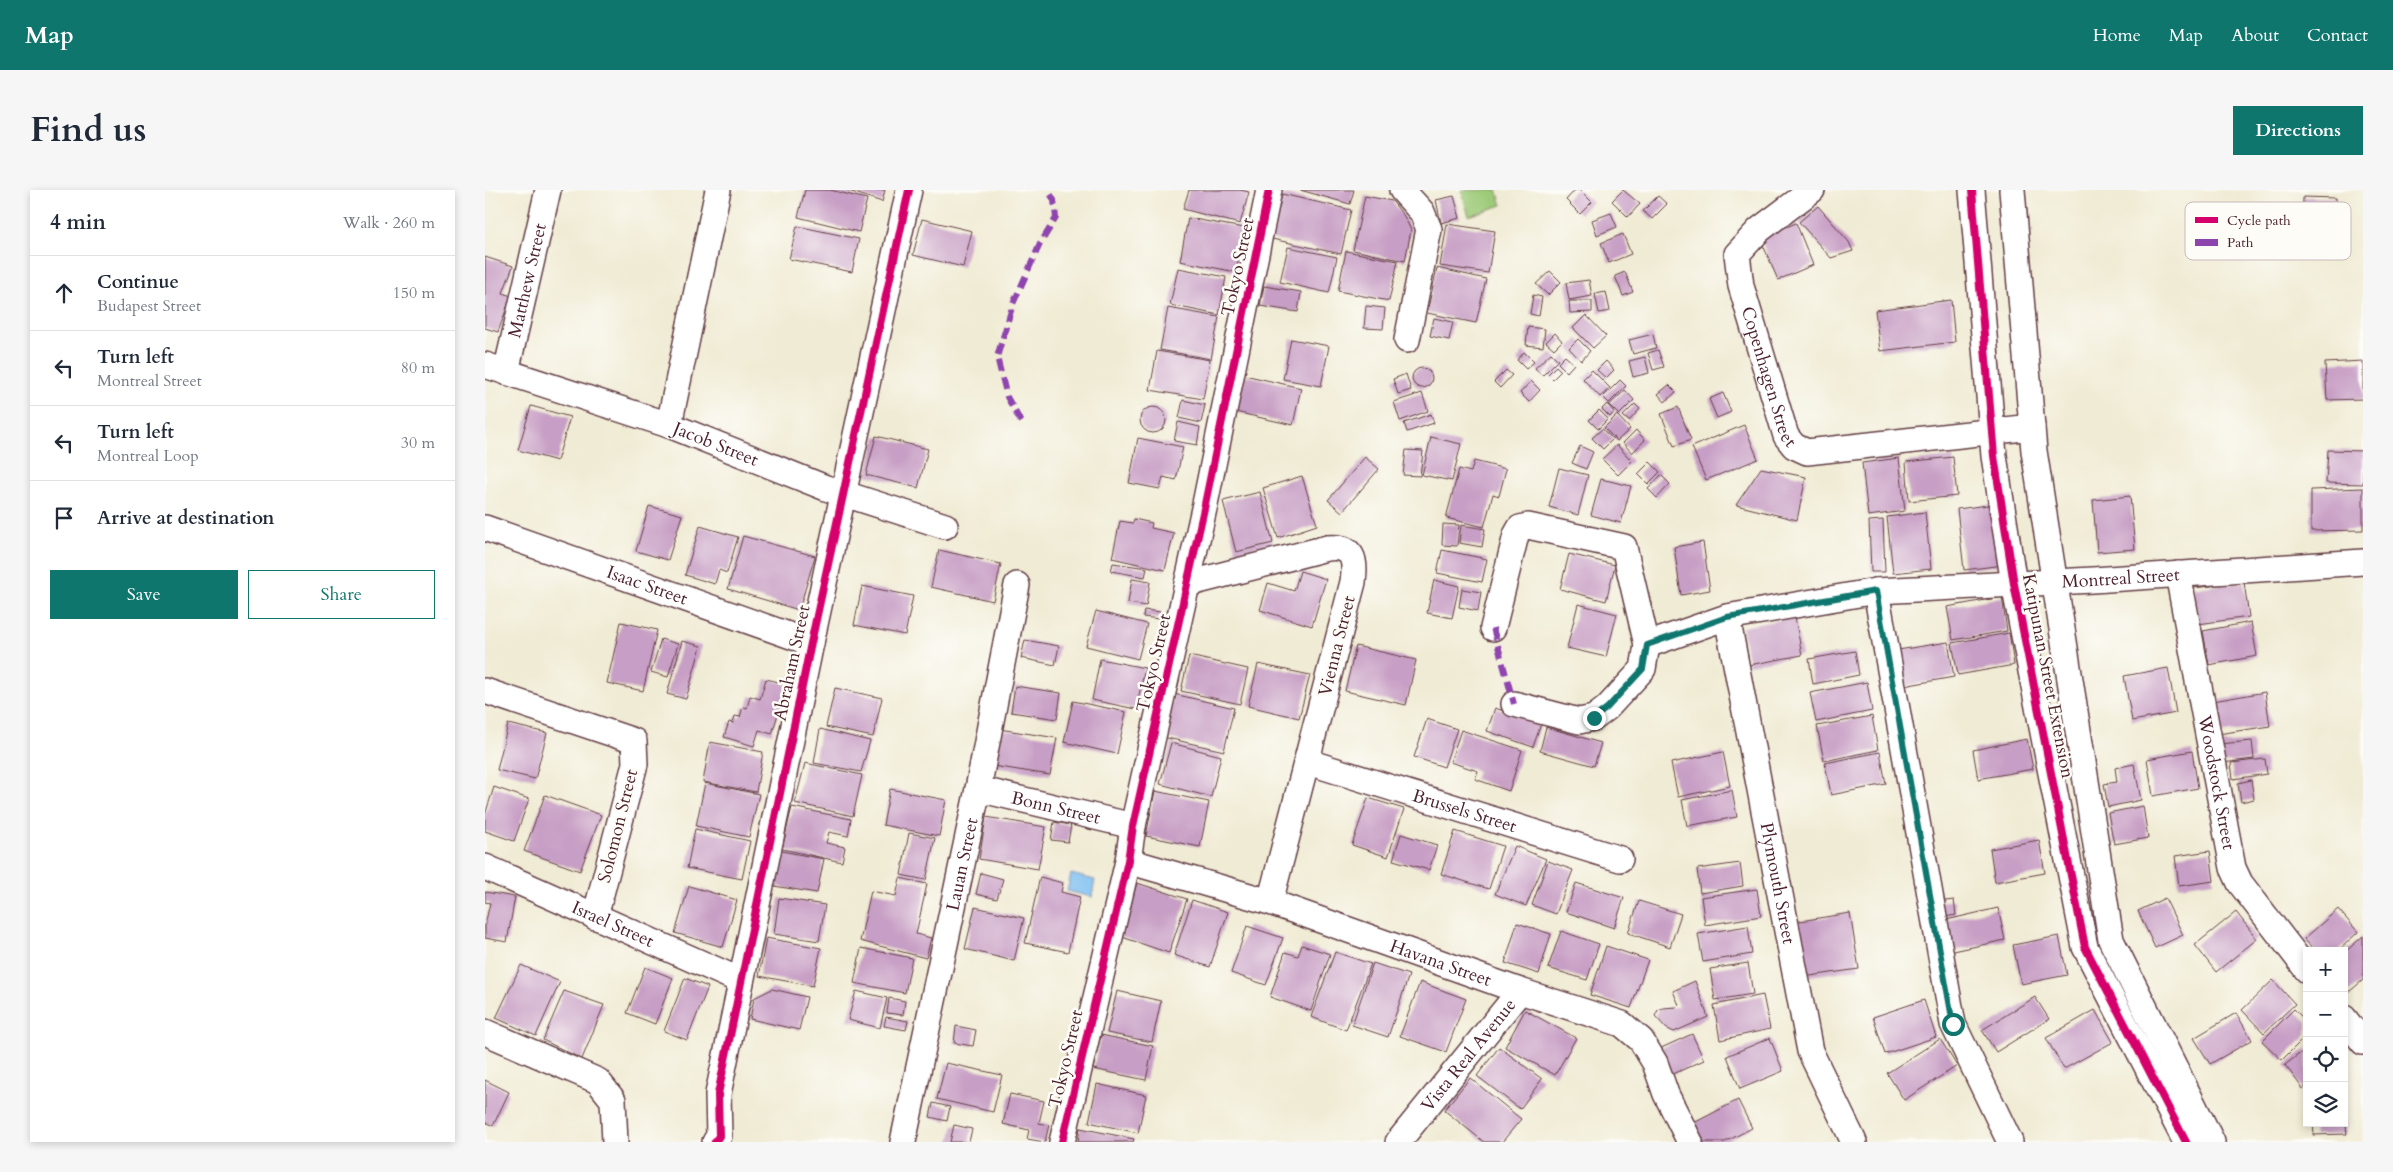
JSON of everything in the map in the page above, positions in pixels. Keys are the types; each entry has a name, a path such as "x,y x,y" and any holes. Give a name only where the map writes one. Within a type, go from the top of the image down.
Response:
{"street":[{"name":"Matthew Street","path":"496,368 548,190"},
{"path":"669,425 718,190"},
{"name":"Abraham Street","path":"723,1140 718,1094 811,643 909,190"},
{"name":"Tokyo Street","path":"1062,1142 1128,861 1133,826 1210,478 1269,190"},
{"path":"1402,190 1422,212 1429,229 1407,340"},
{"name":"Copenhagen Street","path":"1812,190 1759,230 1737,254 1741,286 1786,436 1794,446 1807,452 1991,430 2032,427"},
{"name":"Katipunan Street Extension","path":"1972,190 1991,430 2014,584 2085,948 2186,1142"},
{"name":"Katipunan Street Extension","path":"2013,190 2032,427 2111,940 2211,1142"},
{"name":"Jacob Street","path":"496,368 669,425 844,494 945,526"},
{"path":"1493,628 1516,534 1520,528 1528,526 1624,547 1647,645 1643,669 1607,708 1594,718 1579,720 1514,704"},
{"name":"Isaac Street","path":"485,528 811,643"},
{"name":"Vienna Street","path":"1187,584 1337,546 1345,549 1353,556 1355,568 1353,582 1308,762 1270,902"},
{"name":"Montreal Street","path":"1647,645 1727,617 1876,591 2055,582 2363,562"},
{"name":"Woodstock Street","path":"2178,574 2233,868 2240,883 2303,965"},
{"name":"Lauan Street","path":"903,1142 978,789 1017,585"},
{"path":"1876,591 1953,1024 2009,1142"},
{"name":"Plymouth Street","path":"1727,617 1810,1051 1854,1142"},
{"name":"Solomon Street","path":"485,691 634,741 635,764 595,917"},
{"name":"Brussels Street","path":"1308,762 1620,859"},
{"name":"Bonn Street","path":"978,789 1133,826"},
{"name":"Havana Street","path":"1128,861 1270,902 1520,991 1623,1024 1641,1040 1655,1063 1666,1094 1690,1142"},
{"name":"Israel Street","path":"485,867 741,981"},
{"name":"Vista Real Avenue","path":"1399,1142 1520,991"},
{"path":"2348,1023 2363,1042"},
{"path":"485,1032 598,1081 613,1100 615,1142"}],"green space":[{"path":"1461,190 1497,190 1502,205 1469,216"}],"water":[{"path":"1071,874 1095,880 1092,897 1067,891"}],"building":[{"path":"805,190 830,190 867,199 859,232 798,217"},
{"path":"846,190 885,190 882,202"},
{"path":"1189,190 1240,190 1249,192 1240,224 1183,209"},
{"path":"1300,190 1354,190 1350,204"},
{"path":"1575,190 1580,190 1592,202 1580,214 1566,200"},
{"path":"1623,190 1640,204 1628,217 1612,201"},
{"path":"1282,194 1351,210 1341,254 1272,239"},
{"path":"1365,196 1392,201 1404,216 1411,230 1405,261 1353,250"},
{"path":"1454,196 1460,218 1441,223 1436,200"},
{"path":"1658,196 1667,204 1652,219 1643,211"},
{"path":"2303,197 2336,198 2336,202 2303,202"},
{"path":"1818,206 1849,242 1853,251 1831,258 1799,222"},
{"path":"1611,213 1617,227 1597,235 1592,220"},
{"path":"1188,218 1244,228 1236,272 1180,261"},
{"path":"922,219 972,231 963,267 913,255"},
{"path":"1796,223 1813,265 1778,280 1760,238"},
{"path":"1447,224 1495,231 1488,273 1440,266"},
{"path":"797,226 859,239 852,272 789,259"},
{"path":"1623,234 1631,254 1609,263 1601,243"},
{"path":"1288,247 1337,257 1329,293 1280,282"},
{"path":"1346,251 1398,261 1389,301 1338,291"},
{"path":"485,257 513,266 503,293 511,296 498,332 485,328"},
{"path":"1178,268 1226,277 1219,315 1170,305"},
{"path":"1437,268 1486,279 1476,323 1427,313"},
{"path":"1550,271 1561,282 1548,295 1536,284"},
{"path":"1625,272 1633,292 1623,296 1615,276"},
{"path":"1589,280 1592,296 1569,300 1566,283"},
{"path":"1264,286 1301,292 1298,312 1260,306"},
{"path":"1606,292 1610,311 1599,313 1595,294"},
{"path":"1533,295 1542,297 1539,316 1530,314"},
{"path":"1951,300 1955,342 1880,351 1875,310"},
{"path":"1569,301 1592,301 1592,312 1570,313"},
{"path":"1366,306 1385,308 1383,329 1364,328"},
{"path":"1168,308 1219,317 1211,359 1160,350"},
{"path":"1586,315 1606,336 1593,348 1573,328"},
{"path":"1434,318 1453,322 1449,340 1430,336"},
{"path":"1528,327 1545,329 1543,347 1526,345"},
{"path":"1555,333 1562,341 1554,349 1546,342"},
{"path":"1653,334 1656,348 1633,354 1629,340"},
{"path":"1291,339 1329,346 1321,386 1283,379"},
{"path":"1578,339 1590,351 1581,361 1569,348"},
{"path":"1658,350 1664,367 1653,370 1648,353"},
{"path":"1157,351 1210,360 1203,399 1150,390"},
{"path":"1524,352 1534,362 1526,369 1517,360"},
{"path":"1551,353 1558,360 1542,376 1535,368"},
{"path":"1565,356 1574,364 1567,372 1558,363"},
{"path":"1645,357 1649,373 1633,377 1629,361"},
{"path":"1606,361 1614,370 1606,378 1597,370"},
{"path":"2363,361 2363,399 2327,400 2325,363"},
{"path":"1556,366 1561,371 1553,379 1548,374"},
{"path":"1422,368 1429,371 1432,378 1429,385 1422,388 1415,385 1412,378 1415,371"},
{"path":"1506,370 1512,375 1500,388 1494,382"},
{"path":"1592,370 1610,388 1600,397 1583,379"},
{"path":"1240,374 1301,388 1293,425 1231,411"},
{"path":"1406,374 1411,390 1398,394 1393,379"},
{"path":"1620,380 1626,386 1609,403 1603,397"},
{"path":"1531,381 1540,390 1529,402 1520,393"},
{"path":"1669,385 1676,392 1665,402 1658,394"},
{"path":"1625,390 1634,400 1619,415 1609,405"},
{"path":"1422,393 1428,411 1400,421 1394,402"},
{"path":"1723,393 1731,412 1717,418 1709,399"},
{"path":"1183,400 1205,405 1201,423 1179,418"},
{"path":"1607,404 1614,412 1610,417 1602,409"},
{"path":"1635,404 1640,409 1629,421 1623,416"},
{"path":"531,406 570,417 557,461 518,450"},
{"path":"1153,407 1162,411 1166,420 1162,429 1153,433 1144,429 1140,420 1144,411"},
{"path":"1678,407 1691,440 1674,446 1661,414"},
{"path":"1599,410 1608,419 1598,429 1589,420"},
{"path":"1431,414 1434,423 1407,432 1404,423"},
{"path":"1617,415 1630,429 1617,441 1604,428"},
{"path":"1178,422 1200,427 1197,445 1174,441"},
{"path":"1744,425 1758,459 1706,480 1692,447"},
{"path":"1602,429 1613,439 1603,449 1592,438"},
{"path":"1636,430 1645,440 1632,453 1623,443"},
{"path":"876,436 928,449 918,488 866,475"},
{"path":"1431,437 1461,444 1452,481 1422,475"},
{"path":"1138,438 1183,447 1176,480 1163,477 1160,489 1129,483"},
{"path":"1617,445 1632,461 1618,475 1602,459"},
{"path":"1580,446 1593,452 1586,469 1572,463"},
{"path":"1406,450 1423,451 1420,476 1403,475"},
{"path":"2328,450 2363,451 2363,484 2326,483"},
{"path":"1365,457 1379,469 1342,512 1328,500"},
{"path":"1953,457 1957,496 1909,501 1906,462"},
{"path":"1899,458 1905,511 1868,516 1862,463"},
{"path":"1474,461 1506,469 1499,496 1493,494 1484,527 1446,518 1459,469 1471,472"},
{"path":"1650,462 1660,472 1648,484 1638,474"},
{"path":"1559,468 1588,475 1578,515 1549,507"},
{"path":"1761,468 1806,477 1797,520 1736,505"},
{"path":"1661,475 1670,484 1657,498 1648,489"},
{"path":"1302,476 1317,525 1278,538 1263,488"},
{"path":"1601,479 1631,486 1621,523 1591,515"},
{"path":"2363,488 2363,530 2311,531 2311,490"},
{"path":"1260,492 1273,543 1236,552 1223,501"},
{"path":"2130,496 2135,549 2097,552 2093,500"},
{"path":"1996,504 2003,565 1964,570 1957,509"},
{"path":"649,506 682,515 668,560 636,551"},
{"path":"1925,512 1931,569 1893,573 1887,517"},
{"path":"1134,519 1152,523 1151,528 1174,533 1165,570 1112,558 1120,521 1133,523"},
{"path":"1883,520 1885,572 1871,572 1869,521"},
{"path":"1443,524 1459,525 1457,546 1442,545"},
{"path":"1461,525 1485,529 1482,547 1459,543"},
{"path":"700,526 738,537 727,573 719,570 715,584 685,575"},
{"path":"743,536 815,556 799,610 728,589"},
{"path":"1703,542 1710,590 1681,595 1674,547"},
{"path":"939,550 1001,564 993,601 931,587"},
{"path":"1442,550 1487,559 1482,582 1437,573"},
{"path":"1569,554 1615,565 1606,601 1560,589"},
{"path":"1113,563 1147,568 1145,577 1111,571"},
{"path":"1300,571 1326,579 1312,626 1260,610 1268,583 1294,591"},
{"path":"1132,579 1150,582 1146,606 1128,603"},
{"path":"1434,580 1459,586 1452,618 1427,613"},
{"path":"2244,582 2249,617 2198,624 2194,588"},
{"path":"862,586 913,596 905,635 854,625"},
{"path":"1462,589 1481,592 1478,611 1459,607"},
{"path":"2002,597 2007,631 1953,640 1947,607"},
{"path":"1578,604 1617,614 1606,657 1567,648"},
{"path":"1144,610 1161,612 1160,619 1143,617"},
{"path":"1096,611 1147,624 1138,659 1086,646"},
{"path":"1795,617 1802,655 1749,665 1742,627"},
{"path":"621,622 657,630 643,691 607,683"},
{"path":"2251,622 2257,656 2209,665 2203,631"},
{"path":"2009,633 2014,665 1958,675 1952,643"},
{"path":"661,639 678,644 668,677 651,672"},
{"path":"1025,640 1059,646 1055,665 1021,658"},
{"path":"682,641 701,646 686,699 667,694"},
{"path":"1948,642 1954,677 1898,687 1892,651"},
{"path":"1356,646 1416,660 1406,705 1345,691"},
{"path":"1855,651 1859,675 1813,684 1809,659"},
{"path":"1189,656 1248,669 1240,704 1181,691"},
{"path":"1100,659 1145,668 1136,709 1092,700"},
{"path":"1258,664 1310,675 1299,718 1248,706"},
{"path":"2168,668 2176,713 2132,721 2124,676"},
{"path":"766,679 787,684 772,734 759,730 754,746 724,737 729,722 733,723 735,716 740,717 743,707 747,708 750,696 760,699"},
{"path":"1867,682 1872,711 1816,722 1810,693"},
{"path":"1015,686 1061,693 1057,719 1011,712"},
{"path":"835,688 882,698 873,737 826,727"},
{"path":"2265,692 2270,726 2218,734 2213,701"},
{"path":"1174,694 1234,708 1224,751 1163,737"},
{"path":"1073,701 1126,712 1117,754 1064,742"},
{"path":"1495,708 1541,724 1533,747 1487,731"},
{"path":"1872,716 1878,750 1824,761 1817,726"},
{"path":"1427,719 1457,729 1444,767 1414,757"},
{"path":"508,724 547,733 535,779 497,770"},
{"path":"1546,727 1601,743 1594,766 1540,751"},
{"path":"820,729 870,741 861,772 814,763"},
{"path":"999,729 1057,738 1050,775 993,766"},
{"path":"1461,730 1522,750 1509,791 1475,779 1478,771 1450,762"},
{"path":"2027,739 2033,769 1978,779 1973,750"},
{"path":"2252,741 2254,759 2222,763 2219,744"},
{"path":"710,742 763,752 756,792 703,782"},
{"path":"1171,743 1221,756 1211,797 1160,784"},
{"path":"2192,751 2198,788 2153,796 2147,759"},
{"path":"1723,752 1730,786 1678,797 1671,763"},
{"path":"1880,752 1886,784 1831,795 1825,763"},
{"path":"2265,759 2267,774 2233,779 2231,763"},
{"path":"805,763 862,775 853,816 795,803"},
{"path":"2134,764 2141,800 2108,807 2104,784 2117,782 2115,768"},
{"path":"2251,780 2254,799 2241,802 2238,783"},
{"path":"705,783 759,794 749,837 696,826"},
{"path":"494,787 529,799 514,841 485,831 485,815"},
{"path":"890,789 946,800 939,836 883,825"},
{"path":"1732,790 1737,817 1687,826 1682,800"},
{"path":"1155,791 1209,802 1200,847 1146,836"},
{"path":"545,795 601,815 580,871 524,851"},
{"path":"1368,798 1404,809 1388,857 1352,845"},
{"path":"2143,806 2148,838 2114,844 2108,813"},
{"path":"792,807 851,819 848,836 829,832 826,843 845,847 842,862 782,849"},
{"path":"986,817 1046,827 1038,869 979,859"},
{"path":"1054,822 1071,825 1068,842 1051,840"},
{"path":"695,829 750,841 742,879 687,868"},
{"path":"1455,831 1503,846 1489,889 1441,874"},
{"path":"909,833 935,838 926,880 901,875"},
{"path":"1401,834 1437,845 1429,870 1393,860"},
{"path":"2039,840 2045,873 1995,882 1990,849"},
{"path":"1515,846 1546,859 1526,906 1495,894"},
{"path":"781,851 824,859 817,893 774,886"},
{"path":"2210,851 2214,881 2179,886 2175,856"},
{"path":"1548,861 1573,870 1556,914 1532,905"},
{"path":"1740,863 1743,886 1700,893 1697,869"},
{"path":"981,873 1003,879 997,899 976,894"},
{"path":"1040,877 1063,883 1061,892 1080,897 1068,952 1025,943"},
{"path":"900,878 927,884 916,934 931,938 926,958 860,941 871,891 896,896"},
{"path":"1137,883 1187,899 1169,953 1119,936"},
{"path":"1576,883 1624,898 1614,928 1566,912"},
{"path":"689,886 737,900 723,947 675,933"},
{"path":"1757,889 1761,916 1705,925 1701,897"},
{"path":"485,892 515,897 507,942 485,938 485,925 490,903 485,902"},
{"path":"779,898 825,905 819,941 774,934"},
{"path":"2165,898 2183,935 2155,948 2138,911"},
{"path":"1192,900 1228,912 1210,967 1174,955"},
{"path":"1954,900 1956,915 1939,918 1937,902"},
{"path":"1639,901 1681,914 1670,947 1628,933"},
{"path":"975,907 1024,918 1014,961 965,949"},
{"path":"1998,908 2005,940 1949,952 1942,921"},
{"path":"2338,909 2358,932 2342,947 2311,947 2304,939"},
{"path":"2236,912 2257,939 2216,972 2195,945"},
{"path":"1850,913 1859,969 1803,977 1794,922"},
{"path":"1517,923 1551,934 1539,974 1505,963"},
{"path":"1247,926 1283,938 1266,985 1231,973"},
{"path":"1748,926 1752,954 1703,962 1698,934"},
{"path":"1561,931 1599,944 1587,980 1548,968"},
{"path":"2059,936 2067,975 2021,984 2013,945"},
{"path":"2363,936 2363,980 2349,992 2348,991 2348,949"},
{"path":"766,938 821,948 813,986 759,976"},
{"path":"1302,945 1330,954 1311,1011 1270,997 1285,952 1298,956"},
{"path":"1606,946 1648,960 1631,1008 1590,995"},
{"path":"861,948 912,958 905,993 854,983"},
{"path":"1335,952 1371,964 1346,1030 1311,1017"},
{"path":"1373,963 1409,975 1388,1037 1352,1025"},
{"path":"1748,963 1753,994 1715,1000 1710,969"},
{"path":"521,965 560,982 536,1036 496,1018"},
{"path":"645,967 673,978 655,1024 627,1013"},
{"path":"685,978 708,987 687,1040 664,1031"},
{"path":"2273,980 2295,1004 2264,1033 2242,1010"},
{"path":"1695,981 1708,1017 1674,1032 1666,1028 1655,1016 1658,1010 1677,1007 1679,1005 1673,991"},
{"path":"1420,982 1466,999 1446,1052 1400,1036"},
{"path":"772,989 807,997 799,1030 750,1019 754,998"},
{"path":"564,991 604,1005 582,1059 543,1040"},
{"path":"856,991 887,998 880,1028 848,1020"},
{"path":"1117,991 1161,1001 1152,1042 1107,1033"},
{"path":"1763,995 1770,1029 1720,1040 1714,1005"},
{"path":"2035,997 2049,1019 1996,1052 1982,1030"},
{"path":"889,998 905,1001 903,1015 887,1013"},
{"path":"1924,1000 1936,1037 1885,1054 1873,1017"},
{"path":"2294,1009 2303,1018 2303,1039 2282,1060 2262,1041"},
{"path":"1525,1010 1576,1038 1555,1075 1505,1047"},
{"path":"2095,1010 2113,1042 2064,1069 2046,1038"},
{"path":"2236,1013 2252,1040 2210,1064 2194,1038"},
{"path":"886,1017 908,1021 906,1030 884,1026"},
{"path":"956,1026 976,1030 973,1046 954,1043"},
{"path":"1692,1034 1704,1060 1671,1075 1659,1049"},
{"path":"1101,1035 1153,1046 1146,1080 1093,1069"},
{"path":"1770,1038 1783,1071 1740,1089 1727,1056"},
{"path":"1940,1039 1957,1066 1904,1100 1887,1073"},
{"path":"1499,1047 1542,1079 1520,1109 1477,1076"},
{"path":"2303,1051 2303,1089 2285,1065"},
{"path":"946,1063 1002,1075 993,1112 937,1099"},
{"path":"1470,1078 1521,1119 1502,1142 1484,1142 1444,1110"},
{"path":"485,1080 509,1092 493,1126 485,1122"},
{"path":"1097,1084 1146,1095 1138,1133 1089,1122"},
{"path":"1010,1094 1044,1101 1039,1123 1049,1125 1045,1142 1027,1139 1029,1130 1003,1124"},
{"path":"1738,1100 1752,1128 1725,1142 1701,1142 1692,1124"},
{"path":"933,1103 950,1107 947,1121 930,1117"},
{"path":"954,1125 972,1129 969,1142 950,1142"},
{"path":"2313,1127 2346,1127 2347,1134 2314,1135"},
{"path":"1080,1128 1134,1139 1133,1142 1078,1142"}],"marked path":[{"path":"1021,422 1007,397 997,357 1013,304 1040,244 1056,218 1054,200 1048,190"},
{"path":"1493,628 1514,704"}],"cycle path":[{"path":"715,1142 719,1136 718,1094 811,643 909,190"},
{"path":"1062,1142 1128,861 1133,826 1205,504 1269,190"},
{"path":"1972,190 1994,456 2014,584 2085,947 2186,1142"}],"route":[{"path":"1594,718 1607,708 1643,669 1647,645 1727,617 1876,591 1953,1024"}]}
